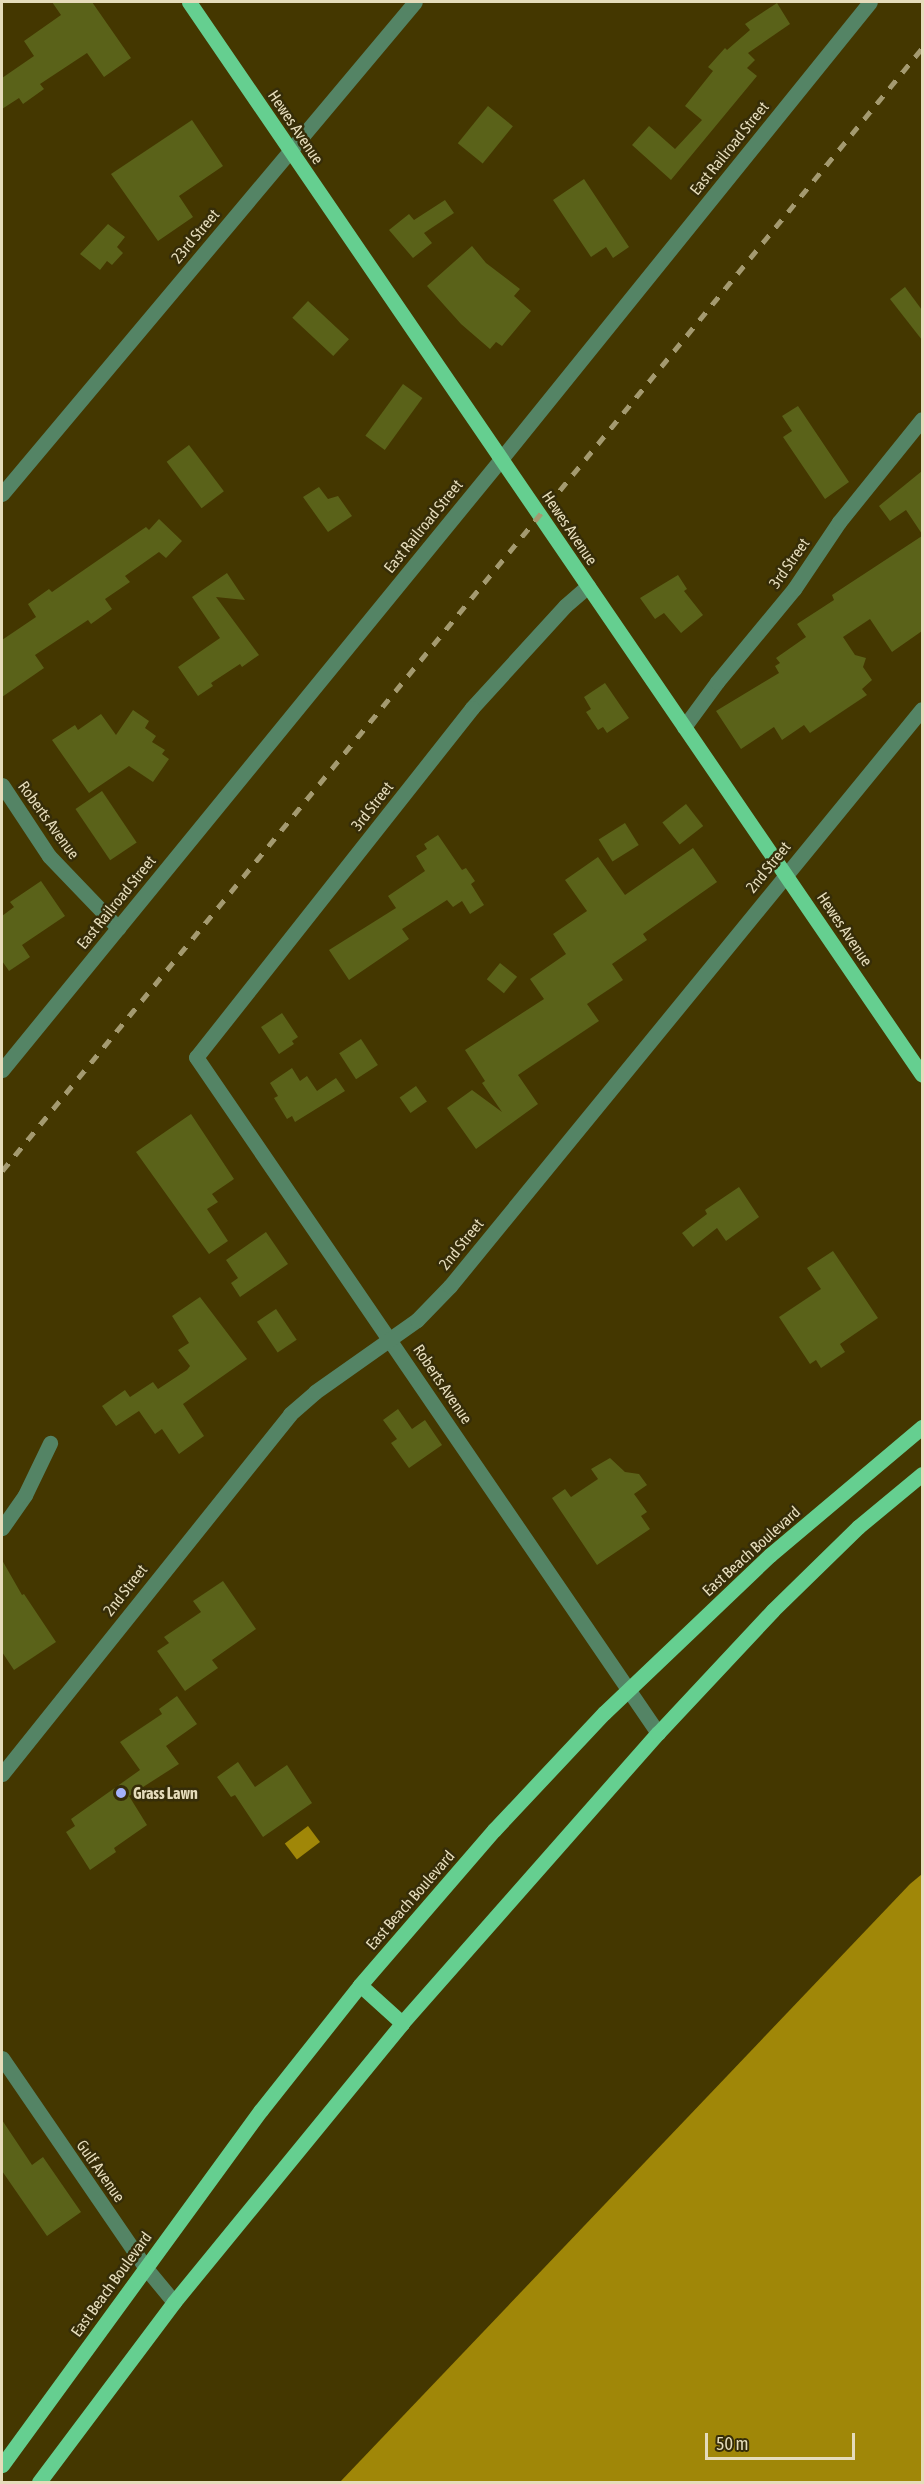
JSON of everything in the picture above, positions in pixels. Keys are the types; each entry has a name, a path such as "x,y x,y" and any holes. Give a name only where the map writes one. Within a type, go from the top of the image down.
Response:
{"main road":[{"name":"Hewes Avenue","path":"189,2 922,1075"},
{"name":"East Beach Boulevard","path":"2,2465 261,2110 360,1985 494,1830 628,1690 770,1555 922,1427"},
{"path":"39,2482 174,2302 402,2023 658,1733 773,1610 858,1527 922,1474"},
{"path":"360,1985 402,2023"}],"street":[{"name":"23rd Street","path":"2,494 415,2"},
{"name":"East Railroad Street","path":"2,1070 501,459 870,2"},
{"name":"3rd Street","path":"684,727 717,682 794,589 839,522 922,419"},
{"name":"3rd Street","path":"196,1058 472,708 565,606 588,586"},
{"name":"2nd Street","path":"2,1774 281,1423 315,1392 417,1320 450,1286 922,709"},
{"name":"Roberts Avenue","path":"2,785 49,856 118,928"},
{"name":"Roberts Avenue","path":"196,1058 391,1339 658,1733"},
{"path":"2,1528 25,1495 50,1443"},
{"name":"Gulf Avenue","path":"2,2058 145,2267 174,2302"}],"shaded area":[{"path":"308,1826 320,1842 297,1859 285,1843"},
{"path":"922,1874 922,2482 340,2482 910,1884"}],"building":[{"path":"52,2 92,2 131,58 104,77 87,53 40,84 44,89 23,104 19,98 2,109 2,78 34,56 24,41 61,15"},
{"path":"777,3 790,24 748,53 755,60 747,68 757,76 671,180 632,145 649,126 675,149 702,120 685,106 713,71 708,67 725,48 727,50 750,30 745,24"},
{"path":"488,106 513,126 483,163 458,143"},
{"path":"192,120 223,166 179,196 193,217 158,241 111,174"},
{"path":"584,179 629,247 613,258 606,247 591,257 553,200"},
{"path":"445,200 454,213 424,233 432,243 413,258 389,230 409,214 414,220"},
{"path":"108,224 125,237 117,247 123,253 112,265 107,261 100,270 80,254"},
{"path":"472,246 486,263 520,289 514,296 531,311 502,346 496,342 490,349 461,324 427,286"},
{"path":"905,287 922,310 922,340 890,299"},
{"path":"308,301 349,339 333,356 292,318"},
{"path":"403,384 422,398 385,450 365,436"},
{"path":"798,406 849,482 825,499 783,437 792,431 782,416"},
{"path":"189,445 224,491 202,508 167,462"},
{"path":"922,471 922,534 906,510 890,521 879,506"},
{"path":"319,487 328,499 338,496 352,516 328,532 303,497"},
{"path":"159,519 182,541 166,558 159,552 125,576 130,582 105,599 112,609 91,624 88,620 35,655 44,668 2,697 2,640 36,617 28,604 49,589 52,592 146,527 149,530"},
{"path":"922,536 922,631 892,652 870,619 843,637 855,655 866,658 863,667 872,680 862,689 867,695 810,733 804,725 782,740 774,727 741,749 716,711 779,673 775,666 780,663 776,658 806,637 797,624 834,600 832,595"},
{"path":"227,573 245,600 216,597 259,655 211,683 213,686 198,696 178,667 220,638 192,597"},
{"path":"678,575 687,589 684,591 703,615 681,633 664,613 655,619 640,598"},
{"path":"605,683 629,718 607,733 603,727 598,730 586,712 591,709 584,697"},
{"path":"133,710 149,721 145,728 156,736 152,742 165,750 162,754 169,759 153,782 129,766 89,793 52,740 75,725 78,730 101,714 116,735"},
{"path":"102,791 137,842 110,860 75,809"},
{"path":"686,804 703,826 680,845 662,822"},
{"path":"625,823 639,845 612,861 599,839"},
{"path":"438,835 462,870 466,868 475,881 471,884 484,905 470,914 462,901 453,907 447,900 402,929 409,939 349,980 329,950 396,908 388,896 425,871 416,856 427,849 424,844"},
{"path":"693,848 717,882 643,934 647,940 612,964 623,980 587,1004 599,1021 518,1075 538,1104 476,1149 447,1108 472,1090 502,1112 482,1083 485,1081 465,1050 544,999 530,979 566,954 553,934 587,911 565,880 598,857 625,895"},
{"path":"41,881 65,916 22,945 30,957 9,971 2,961 2,916 14,907 10,902"},
{"path":"500,963 517,977 504,993 487,979"},
{"path":"282,1013 298,1037 292,1041 294,1044 279,1054 261,1027"},
{"path":"361,1039 378,1065 356,1079 339,1053"},
{"path":"292,1068 300,1081 307,1076 317,1091 336,1078 345,1091 295,1122 292,1116 287,1119 274,1098 278,1096 270,1083"},
{"path":"416,1086 427,1102 411,1113 400,1097"},
{"path":"191,1114 234,1179 212,1194 218,1202 207,1209 228,1241 209,1254 136,1152"},
{"path":"739,1187 759,1217 726,1241 717,1228 693,1247 682,1233 707,1214 705,1210"},
{"path":"266,1232 288,1264 240,1297 231,1283 238,1278 226,1260"},
{"path":"833,1251 878,1318 840,1344 845,1352 821,1368 816,1360 810,1364 779,1317 821,1289 807,1268"},
{"path":"200,1297 247,1359 183,1404 204,1436 179,1454 162,1429 155,1434 139,1411 116,1426 102,1406 125,1390 130,1397 153,1382 158,1389 187,1370 190,1366 178,1350 189,1343 172,1316"},
{"path":"276,1309 297,1340 278,1353 257,1322"},
{"path":"398,1409 412,1429 425,1420 442,1445 409,1468 391,1443 397,1439 383,1420"},
{"path":"610,1458 625,1472 639,1474 647,1485 634,1494 647,1512 641,1516 650,1529 597,1565 552,1498 565,1489 571,1497 598,1479 591,1469"},
{"path":"2,1560 22,1595 24,1594 56,1642 14,1670 2,1652"},
{"path":"223,1581 256,1629 212,1660 218,1668 185,1691 157,1651 169,1643 164,1637 201,1612 193,1601"},
{"name":"Grass Lawn","path":"177,1696 197,1724 166,1746 179,1764 129,1796 147,1825 114,1848 116,1852 90,1870 66,1832 75,1826 71,1819 140,1770 120,1742 162,1714 159,1709"},
{"path":"238,1762 255,1787 287,1765 312,1803 263,1837 235,1795 231,1797 217,1777"},
{"path":"2,2120 32,2165 43,2157 81,2212 47,2236 2,2171"}],"railway":[{"path":"2,1171 922,48"}],"place":[{"name":"Grass Lawn","path":"121,1793"}]}
